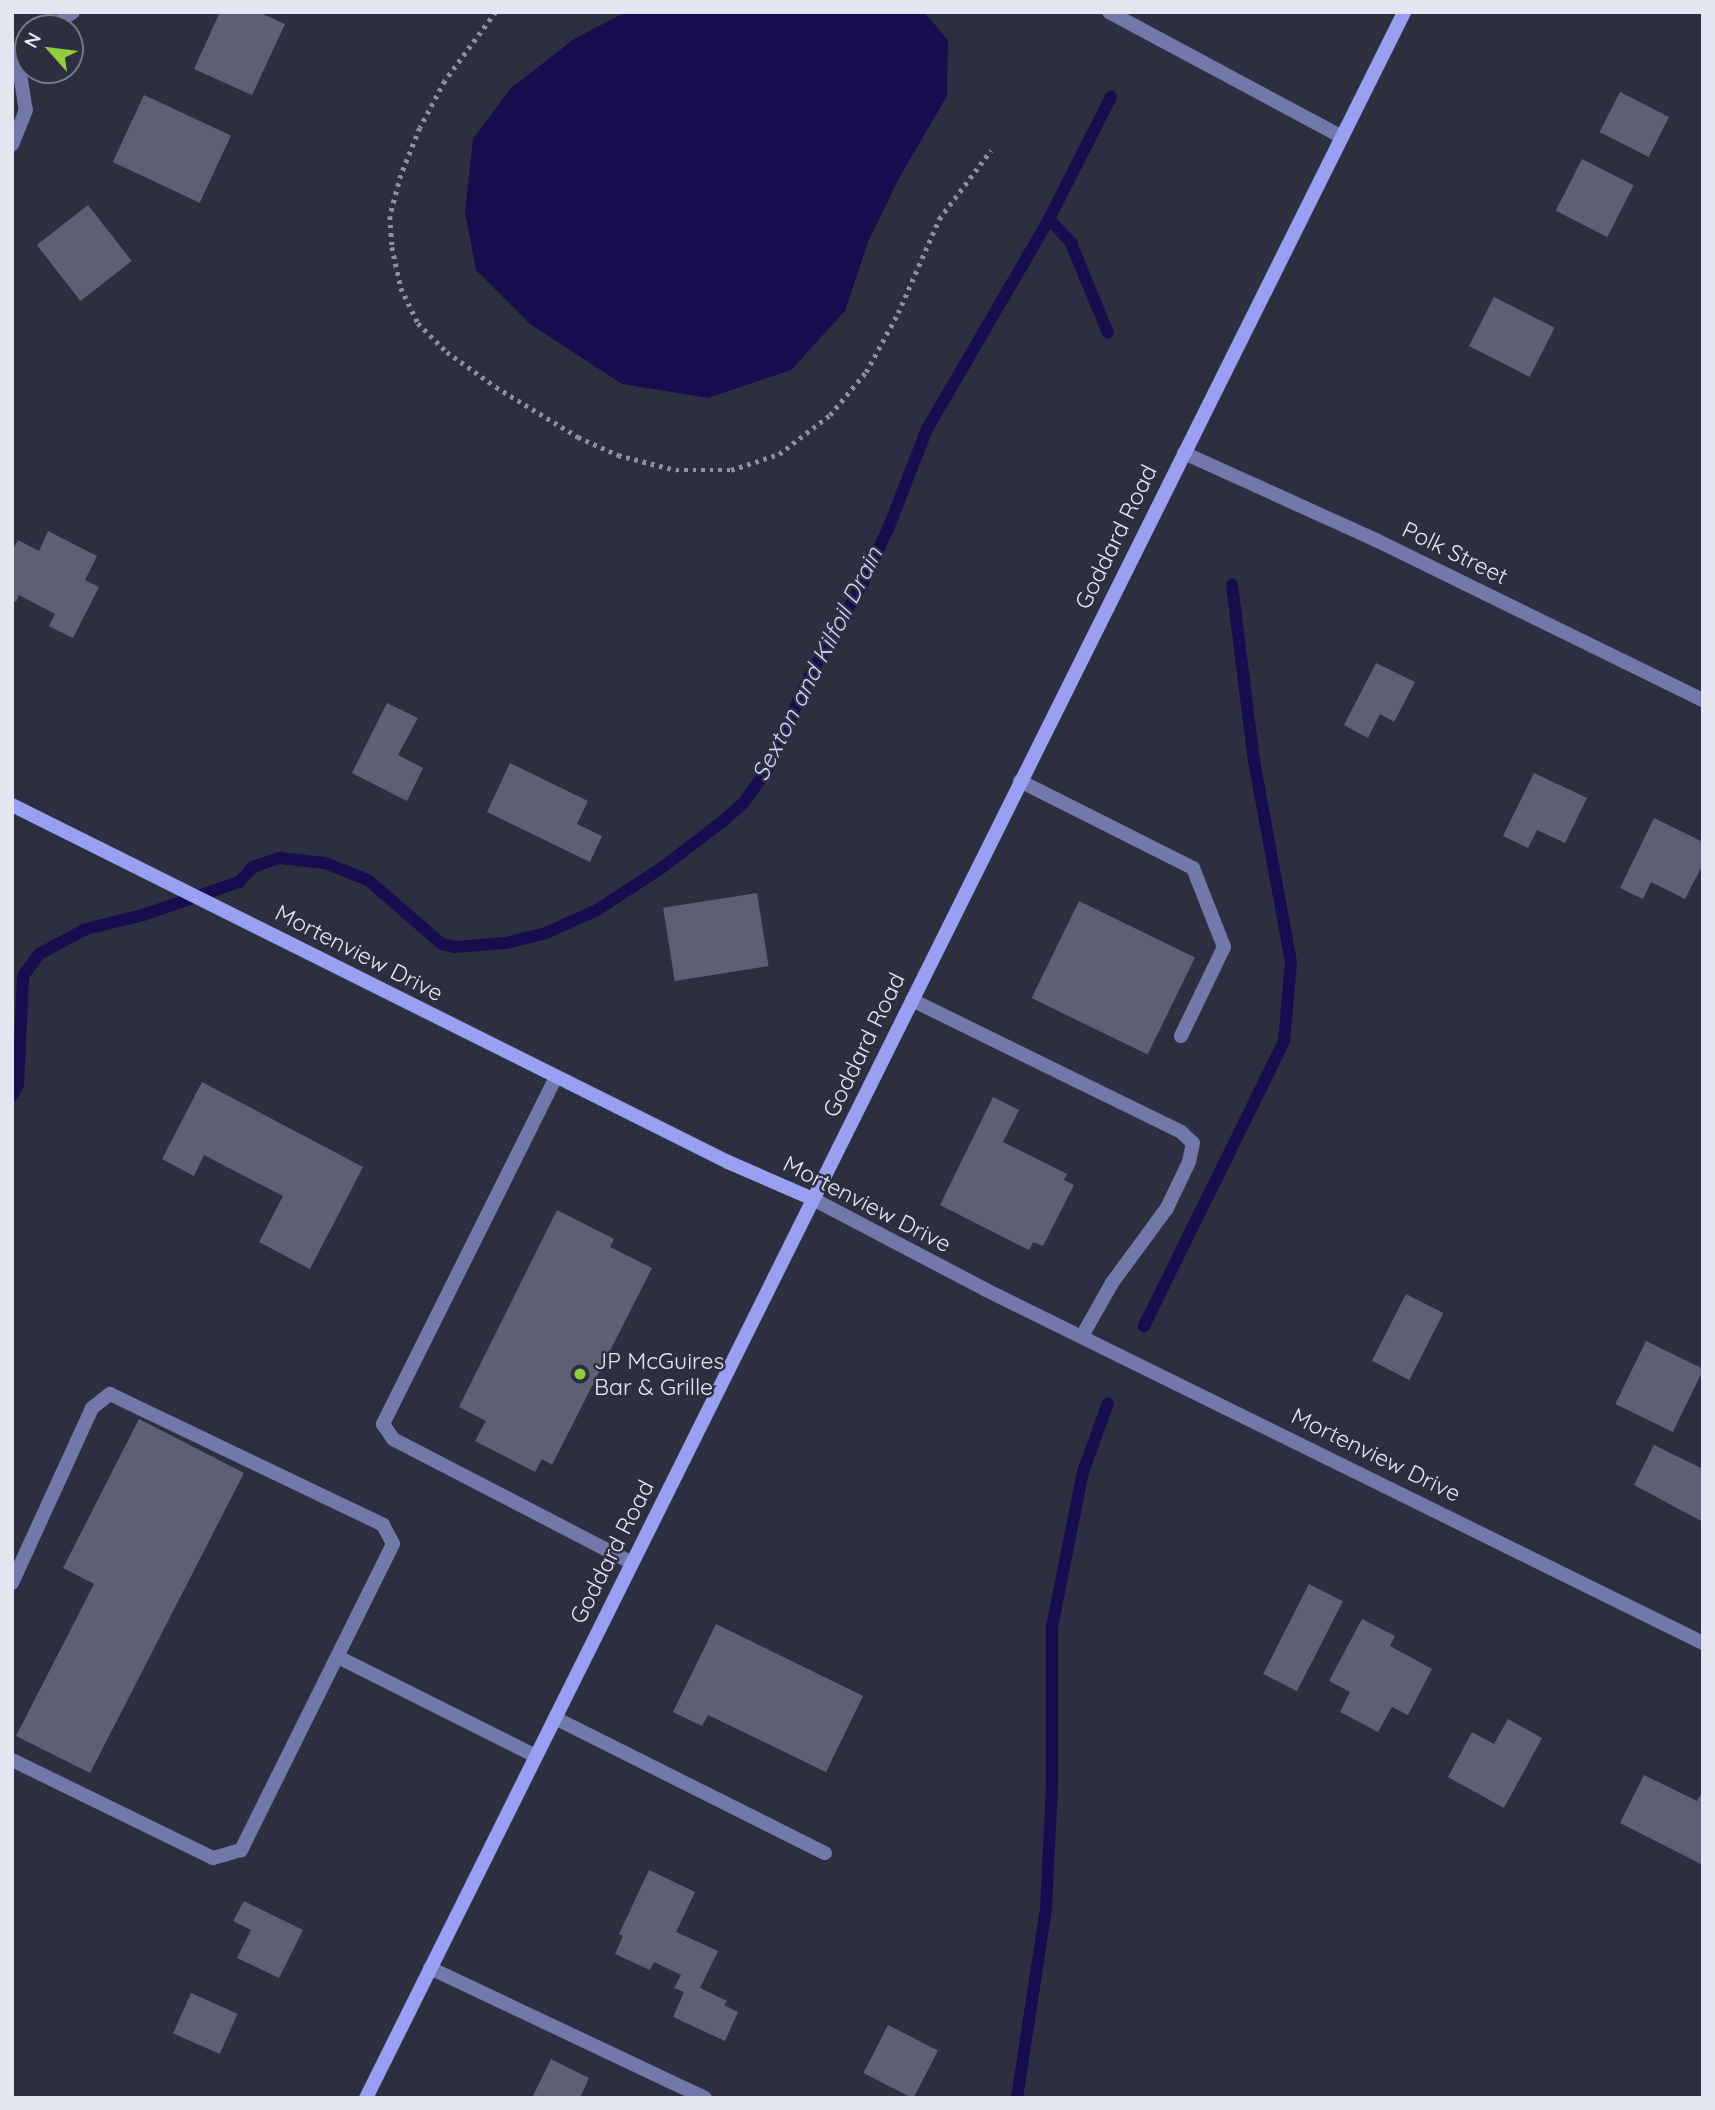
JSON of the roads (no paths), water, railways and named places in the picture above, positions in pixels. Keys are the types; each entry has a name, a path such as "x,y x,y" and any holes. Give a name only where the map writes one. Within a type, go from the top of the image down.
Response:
{"main road":[{"name":"Goddard Road","path":"366,2098 1404,12"},
{"name":"Mortenview Drive","path":"12,805 728,1162 813,1199"}],"street":[{"path":"1109,12 1342,137"},
{"path":"12,54 21,80 26,110 12,144"},
{"name":"Polk Street","path":"1184,453 1376,540 1703,700"},
{"path":"1020,781 1194,868 1224,947 1181,1036"},
{"path":"912,1000 1181,1132 1193,1143 1189,1162 1167,1208 1112,1283 1082,1336"},
{"path":"556,1077 383,1424 393,1439 632,1563"},
{"name":"Mortenview Drive","path":"813,1199 986,1290 1703,1643"},
{"path":"12,1583 92,1408 110,1394 383,1524 393,1545 242,1850 214,1858 12,1760"},
{"path":"338,1657 536,1756"},
{"path":"555,1718 825,1853"},
{"path":"430,1968 705,2098"}],"waterway":[{"name":"Sexton and Kilfoil Drain","path":"12,1096 18,1084 23,976 39,954 86,929 143,915 239,882 253,867 279,858 325,863 368,880 442,944 454,947 506,943 546,933 597,910 660,869 722,822 744,802 767,770 810,675 863,583 888,529 927,429 1049,219 1111,97"},
{"path":"1049,219 1071,243 1108,333"},
{"path":"1144,1326 1284,1041 1291,962 1254,761 1232,584"},
{"path":"1017,2098 1046,1908 1052,1785 1052,1627 1083,1472 1108,1403"}],"place":[{"name":"JP McGuires Bar & Grille","path":"580,1374"}]}
